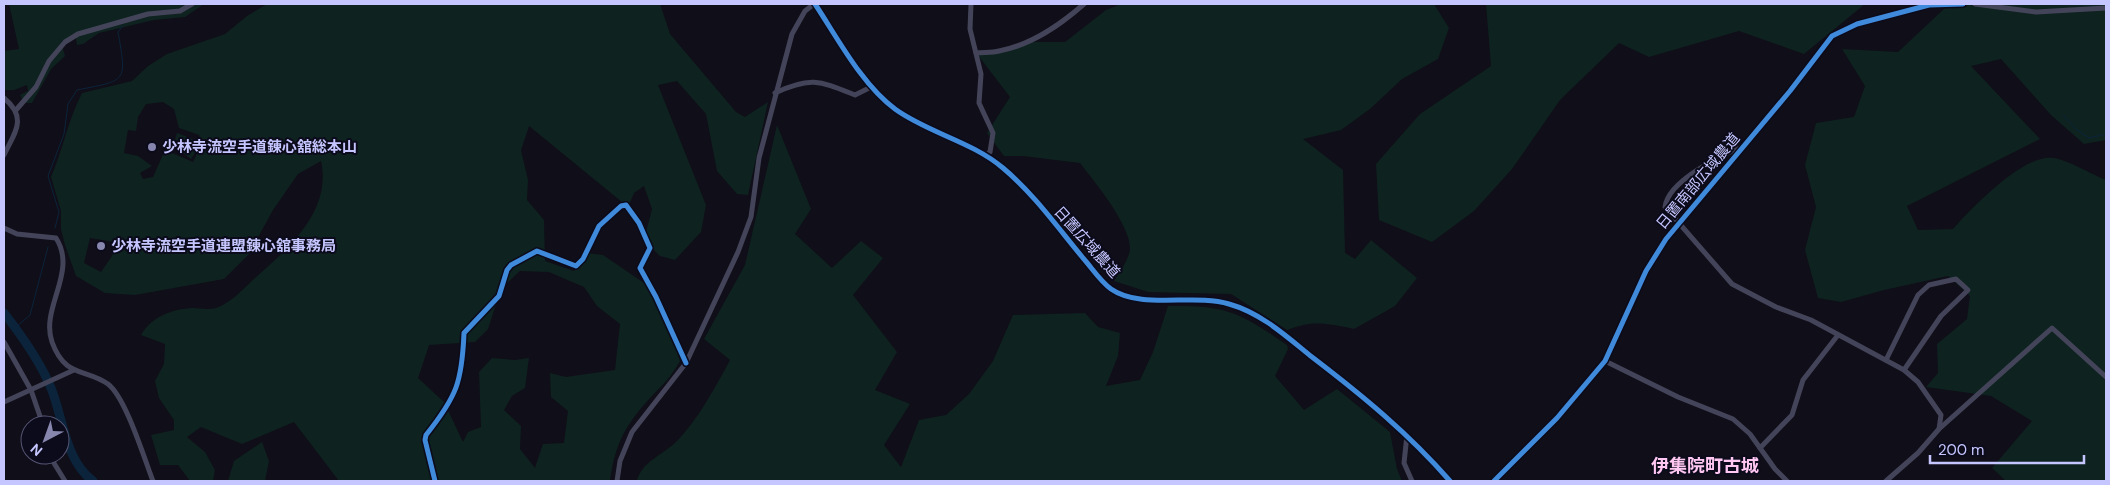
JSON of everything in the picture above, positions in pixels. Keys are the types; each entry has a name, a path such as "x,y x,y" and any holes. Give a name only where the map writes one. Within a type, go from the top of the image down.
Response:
{"street":[{"path":"16,110 36,87 49,60 65,42 78,34 148,14 180,11 192,4"},
{"path":"617,481 620,461 632,432 686,363 726,278 750,216 759,158 792,34 805,11 814,4"},
{"name":"日置広域農道","path":"814,4 871,87 894,109 986,155 1004,169 1112,289 1142,298 1217,301 1252,313 1283,334 1378,408 1407,435 1450,481"},
{"path":"971,4 970,29 981,74 979,103 993,133 990,152 986,155"},
{"path":"976,53 998,52 1041,36 1066,20 1084,4"},
{"name":"日置南部広域農道","path":"1494,481 1557,418 1605,361 1646,271 1666,239 1790,91 1817,52 1839,31 1930,5 1964,4"},
{"path":"1976,4 2036,12 2106,8"},
{"path":"775,93 798,82 826,83 855,96 871,87"},
{"path":"4,98 16,110 17,128 4,155"},
{"path":"1743,147 1718,157 1672,190 1666,207 1732,284 1776,307 1811,320 1904,370 1918,382 1941,415 1939,429"},
{"path":"435,481 425,440 426,435 452,397 459,382 463,369 464,333 499,296 507,270 511,265 537,251 576,266 583,259 599,226 621,206 626,205 639,223 650,248 640,268 656,297 686,363"},
{"path":"4,228 17,234 56,238 61,246 64,261 51,320 51,337 66,365 108,384 117,396 127,412 153,481"},
{"path":"1886,360 1918,295 1929,285 1956,279 1968,290 1941,316 1904,370"},
{"path":"1886,481 1918,453 1939,429 2052,328 2106,378"},
{"path":"1760,448 1792,415 1803,380 1838,335"},
{"path":"4,342 34,389 40,415"},
{"path":"1605,361 1678,397 1733,419 1745,429 1775,469 1787,481"},
{"path":"4,402 74,370"},
{"path":"1407,435 1404,463 1412,481"},
{"path":"55,465 65,481"}],"green space":[{"path":"9,4 204,4 185,17 154,20 99,33 83,44 77,45 75,33 61,42 65,56 51,69 32,103 24,103 20,95 28,91 27,85 14,90 4,90 4,51 19,49"},
{"path":"267,4 660,4 670,34 736,112 745,117 768,102 748,195 737,194 717,171 706,114 677,81 658,85 706,205 701,232 675,260 660,256 644,240 652,209 644,186 634,193 628,207 529,126 521,150 528,180 527,200 544,220 545,261 574,271 580,266 586,253 603,255 647,285 669,326 680,361 670,376 640,409 627,428 618,447 610,481 339,481 294,422 242,444 201,427 187,437 205,452 215,470 213,481 190,481 178,465 160,465 151,435 174,430 174,420 159,398 155,381 164,364 165,344 141,335 150,323 170,312 193,308 213,309 222,306 237,295 281,254 305,227 314,212 320,196 323,179 321,161 298,174 273,210 249,254 224,279 135,295 105,293 76,276 65,245 61,229 61,211 51,177 82,93 132,81 148,66 167,54 225,34 247,16","holes":["163,102 174,109 179,128 199,135 202,143 193,162 165,150 153,177 143,179 140,173 152,166 138,156 124,153 128,130 136,131 138,117 146,104","90,238 114,242 112,256 101,272 84,263","520,271 549,272 584,287 597,306 620,324 615,370 566,377 550,373 551,397 568,411 564,443 543,444 535,468 520,449 521,426 504,410 512,396 525,388 529,358 515,360 492,358 479,372 481,427 468,432 463,442 444,402 418,378 429,345 475,342 488,329 501,289"]},
{"path":"1121,4 1434,4 1449,28 1438,59 1402,79 1370,109 1341,130 1303,139 1343,170 1345,253 1355,259 1371,240 1417,278 1395,306 1354,329 1320,323 1287,330 1231,294 1148,292 1114,281 1128,257 1130,244 1120,220 1103,193 1080,163 1023,156 1004,156 987,133 1010,97 977,54 1029,42 1065,42 1106,10"},
{"path":"1486,4 1865,4 1804,54 1739,31 1649,57 1619,43 1560,100 1512,169 1474,211 1432,242 1379,220 1376,164 1420,114 1491,66"},
{"path":"1947,4 2106,4 2106,140 2084,144 2051,115 2001,59 1971,66 2040,139 1907,206 1918,230 1953,229 1972,208 1999,184 2027,164 2041,159 2058,159 2106,180 2106,481 2006,481 1992,468 2032,421 1991,396 1926,387 1938,373 1937,344 1967,319 1970,296 1948,276 1884,290 1841,302 1818,298 1805,250 1816,207 1805,165 1816,123 1854,117 1865,86 1842,49 1898,52"},
{"path":"777,125 811,209 795,234 832,268 861,241 883,258 853,295 897,352 875,390 910,404 884,445 901,467 919,420 946,415 969,394 993,361 1013,315 1085,313 1098,327 1120,333 1118,356 1106,386 1140,380 1153,352 1168,306 1188,306 1219,309 1232,313 1244,318 1287,345 1288,349 1275,376 1304,410 1337,389 1390,432 1397,469 1402,481 637,481 643,469 677,441 692,424 730,360 704,339 745,265"},
{"path":"177,133 198,141 198,148 191,159 173,146"},
{"path":"262,442 269,461 265,481 228,481 234,461"}],"waterway":[{"path":"55,228 59,212 48,176 64,134 68,104 77,90 106,84 120,76 122,61 118,32 123,26"},
{"path":"2063,115 2077,130 2089,138 2106,134"},
{"path":"15,328 30,315 48,247"},
{"path":"4,313 42,368 51,388 66,438 76,462 93,481"}],"cycle path":[{"path":"815,4 861,74 883,99 921,125 977,151 1003,168 1035,200 1107,286 1123,295 1137,299 1215,301 1252,313 1283,333 1367,401 1418,447 1450,481"},
{"path":"1494,481 1557,418 1605,361 1646,271 1666,239 1790,91 1832,36 1857,24 1929,5 1963,4"},
{"path":"435,481 425,440 426,435 445,410 456,388 462,364 464,333 499,296 507,270 511,265 537,251 576,266 583,259 599,226 621,206 626,205 639,223 650,248 640,268 656,297 686,363"}],"place":[{"name":"少林寺流空手道錬心舘総本山","path":"152,147"},
{"name":"少林寺流空手道連盟錬心舘事務局","path":"101,246"}],"district":[{"name":"伊集院町古城","path":"1705,466"}]}
